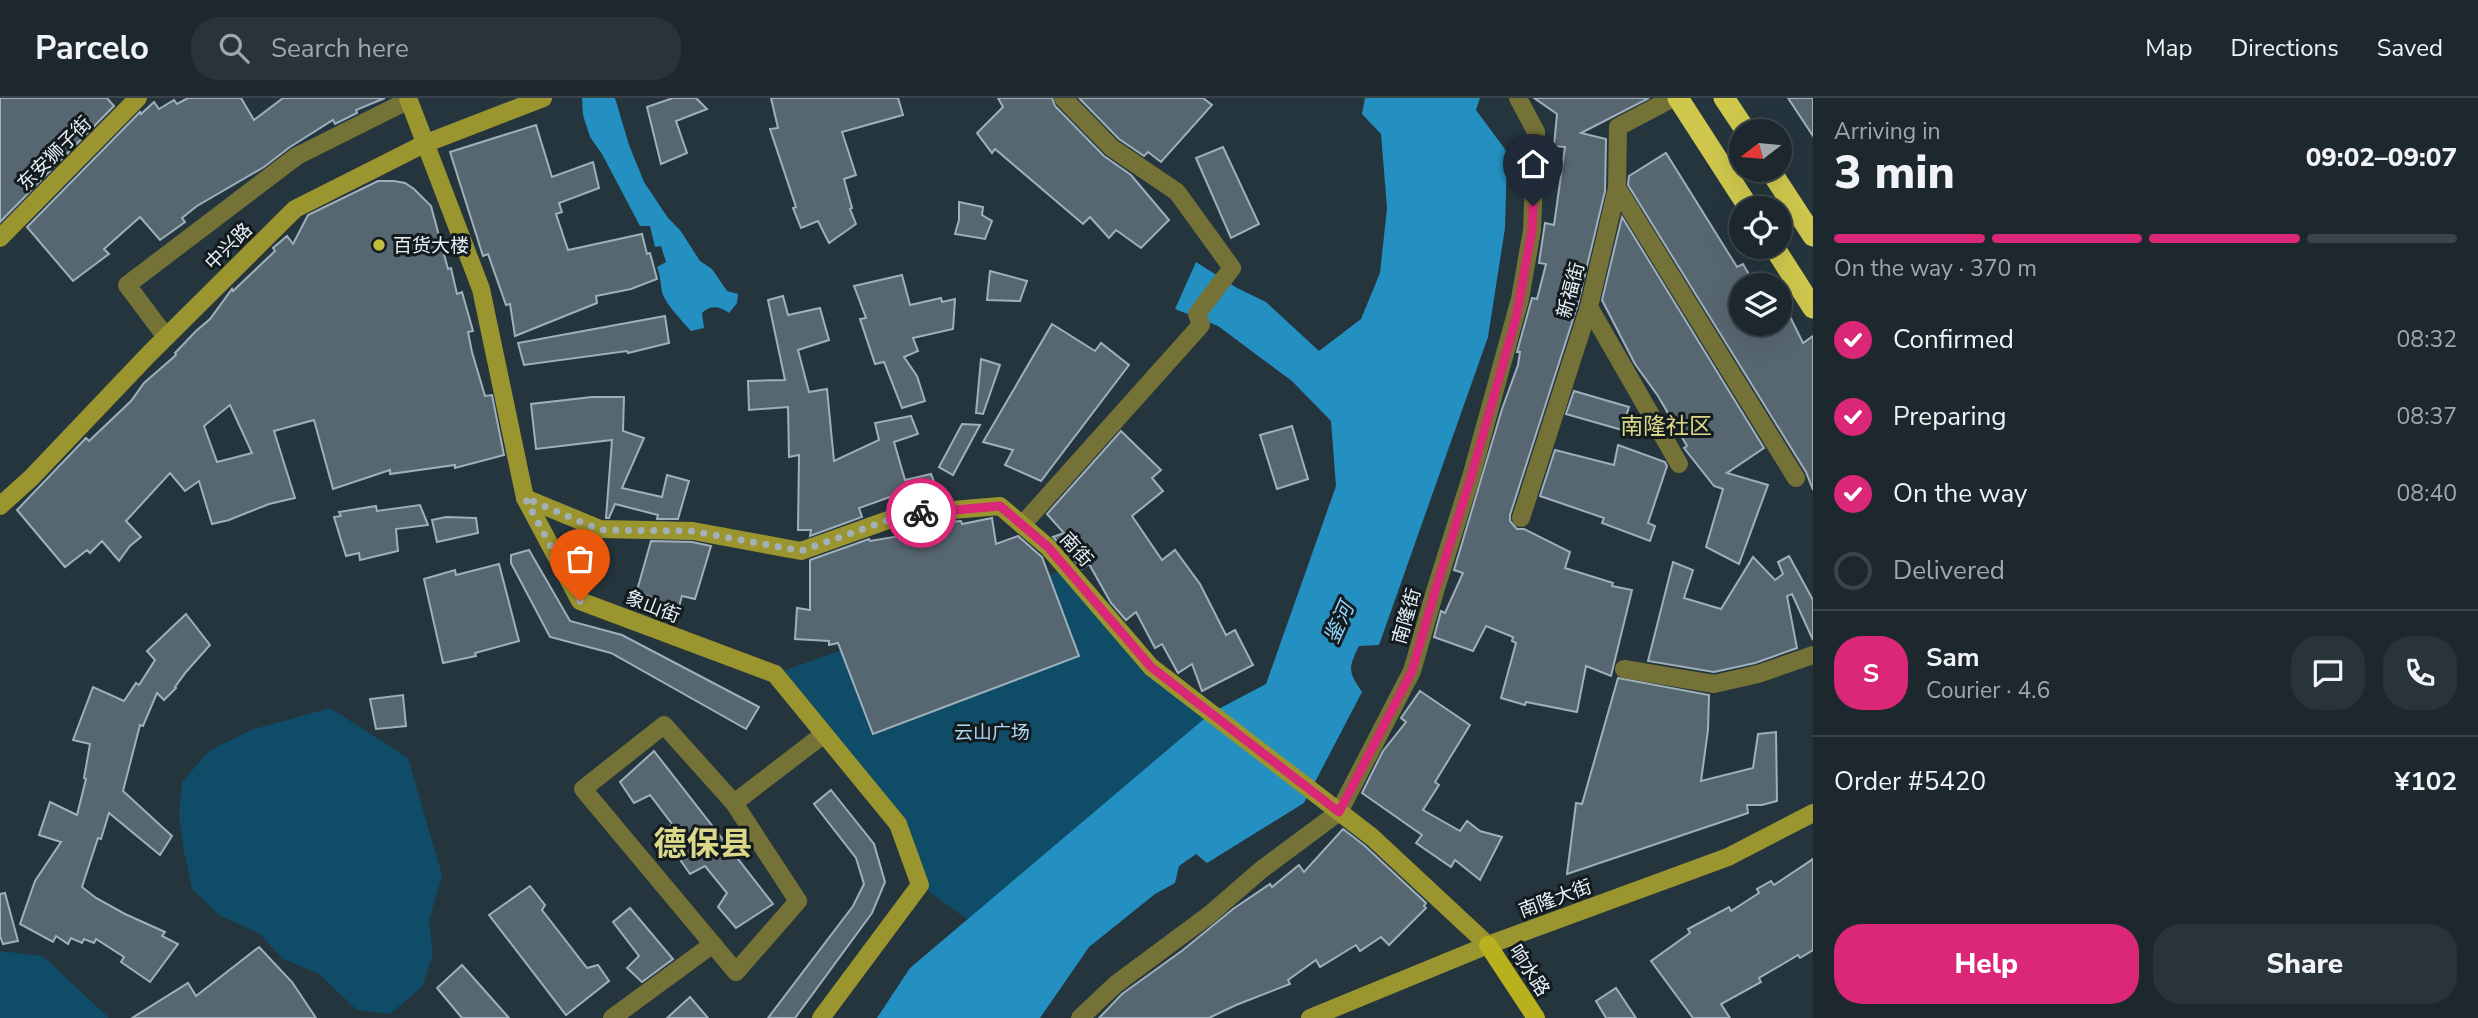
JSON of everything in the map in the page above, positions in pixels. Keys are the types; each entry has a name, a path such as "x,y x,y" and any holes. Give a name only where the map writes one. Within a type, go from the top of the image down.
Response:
{"highway":[{"path":"1675,98 1741,196"},
{"path":"1724,98 1738,119"},
{"path":"1778,182 1813,236"},
{"path":"1782,259 1813,308"}],"main road":[{"name":"东安狮子街","path":"0,238 138,98"},
{"name":"中兴路","path":"0,506 31,478 166,337 295,209 424,144 543,98"},
{"name":"象山街","path":"409,99 481,289 525,498 580,601 775,674 898,824 919,885 821,1018"},
{"name":"南街","path":"525,498 600,530 692,531 801,551 905,514 1000,506 1048,547 1151,667 1372,837 1488,945"},
{"name":"南隆大街","path":"1310,1018 1488,945 1728,857 1813,813"},
{"name":"响水路","path":"1488,945 1536,1018"}],"street":[{"path":"1022,525 1200,325 1197,314 1232,268 1177,192 1112,148 1063,98"},
{"name":"南隆街","path":"1080,1018 1116,984 1209,915 1261,870 1339,812 1412,671 1471,477 1520,299 1532,230 1536,132 1518,98"},
{"name":"新福街","path":"1521,518 1589,307 1617,188 1618,127 1675,98"},
{"path":"166,337 127,285 297,156 409,99"},
{"path":"1617,188 1796,478"},
{"path":"1589,307 1679,464"},
{"path":"1624,668 1714,684 1758,674 1813,655"},
{"path":"664,725 734,803 798,901 736,972 713,944 583,789 664,725"},
{"path":"734,803 824,734"},
{"path":"612,1018 713,944"}],"green space":[{"name":"云山广场","path":"1067,569 1151,667 1211,713 968,920 920,885 898,824 775,674"},
{"path":"330,708 408,758 442,875 429,921 433,954 422,987 390,1014 357,1010 319,974 283,959 260,934 219,915 192,889 184,851 179,817 182,782 210,750 251,730"},
{"path":"0,951 43,956 109,1018 0,1018"}],"water":[{"path":"582,98 615,98 629,145 644,182 700,261 712,269 727,291 738,294 737,303 729,313 718,308 709,309 702,313 704,328 691,331 668,304 663,295 657,267 666,262 661,246 655,247 650,226 640,226 602,154 590,137 583,115"},
{"name":"鉴河","path":"1365,98 1480,98 1476,110 1507,152 1505,228 1488,337 1379,645 1359,646 1353,660 1352,674 1362,692 1304,803 1207,863 1196,854 1179,866 1175,883 1155,894 1089,947 1040,1018 877,1018 910,968 1211,713 1266,684 1336,486 1331,421 1292,381 1218,326 1175,309 1196,262 1237,288 1266,302 1319,351 1361,319 1380,273 1387,208 1381,134 1362,114"}],"building":[{"path":"0,98 107,98 114,106 0,222"},
{"path":"188,98 241,98 254,120 283,98 385,98 356,110 357,113 335,124 333,120 290,147 264,167 197,206 182,218 185,222 160,240 140,217 104,249 109,254 73,281 27,227 140,112 141,114 154,102 159,109 174,100 177,104"},
{"path":"673,98 696,98 707,109 676,121 687,153 661,164 647,107"},
{"path":"771,98 898,98 903,115 842,132 856,175 844,179 856,224 829,243 818,221 801,228 793,208 796,207 770,129 778,128"},
{"path":"998,98 1052,98 1055,106 1104,156 1131,175 1169,220 1141,248 1116,230 1109,238 1090,217 1083,224 995,149 992,153 977,133 1003,107"},
{"path":"1079,98 1203,98 1212,105 1161,162 1148,152 1144,156 1119,139"},
{"path":"1534,98 1649,98 1581,133 1606,139 1605,191 1578,304 1510,515 1510,521 1517,529 1524,529 1570,552 1565,568 1613,583 1612,586 1632,590 1611,676 1586,666 1577,712 1526,702 1525,705 1501,698 1516,643 1512,641 1513,637 1486,626 1473,651 1434,637 1441,611 1445,613 1463,573 1454,570 1502,409 1518,365 1520,352 1517,352 1532,298 1537,299 1546,264 1539,263 1545,223 1554,225 1565,147 1554,146 1557,114"},
{"path":"1788,98 1813,98 1813,136"},
{"path":"536,125 552,177 593,162 599,188 559,203 562,212 556,214 568,250 642,234 657,279 631,289 596,296 597,303 515,336 510,304 506,305 488,254 483,256 450,152"},
{"path":"1223,147 1259,224 1231,238 1196,158"},
{"path":"1666,153 1729,254 1729,259 1732,259 1737,267 1743,264 1748,273 1729,273 1729,336 1792,336 1792,321 1803,343 1813,336 1813,490 1806,472 1628,185 1629,176"},
{"path":"378,181 405,183 431,206 457,294 462,292 473,331 468,332 472,352 485,396 492,395 504,455 455,468 455,465 390,474 390,470 333,489 314,420 274,431 295,498 212,524 199,481 185,491 170,473 126,521 141,537 119,561 102,541 90,553 87,550 65,567 17,510 86,438 89,441 131,401 144,383 176,355 175,353 210,319 232,289 233,291 275,251 273,248 287,236 293,244 308,215","holes":["230,405 252,453 217,462 204,426"]},
{"path":"959,202 983,207 982,215 992,221 985,239 955,234 959,220"},
{"path":"1622,217 1764,448 1727,473 1768,485 1739,564 1706,547 1723,489 1714,486 1684,448 1687,446 1658,396 1635,364 1602,300"},
{"path":"990,271 1027,281 1020,301 987,300"},
{"path":"902,275 910,305 941,298 942,302 955,299 953,329 913,338 918,351 904,357 917,376 925,401 902,408 884,362 875,364 860,319 866,318 854,286"},
{"path":"783,296 788,315 820,308 829,340 798,350 809,392 827,389 834,461 879,440 875,423 911,416 918,434 894,442 905,480 931,474 941,500 912,502 911,497 903,499 901,493 859,508 862,517 810,536 811,530 798,530 799,455 789,457 788,407 749,410 748,381 785,380 768,300"},
{"path":"665,316 669,343 628,353 627,351 524,365 518,343"},
{"path":"1052,324 1095,351 1101,343 1129,365 1041,481 1005,465 1013,450 983,442"},
{"path":"981,359 1000,365 983,414 976,413"},
{"path":"1574,391 1629,407 1622,430 1566,414"},
{"path":"592,397 624,397 623,431 644,438 622,488 662,497 667,475 689,481 678,519 657,519 658,515 615,504 609,518 606,518 612,440 536,449 531,404"},
{"path":"962,424 980,425 953,475 939,467"},
{"path":"1292,426 1308,479 1277,489 1260,435"},
{"path":"1121,431 1161,470 1152,478 1163,491 1132,516 1162,560 1175,550 1200,584 1226,635 1235,630 1253,665 1202,691 1192,664 1178,673 1162,644 1155,648 1136,612 1126,620 1111,603 1089,564 1082,569 1053,537 1064,533 1047,514"},
{"path":"1618,445 1665,462 1667,466 1648,523 1655,526 1650,541 1602,523 1604,518 1540,496 1555,450 1614,465"},
{"path":"420,505 428,525 396,529 398,551 360,560 359,553 346,556 334,517 341,516 339,512 376,506 377,511"},
{"path":"446,517 476,518 478,533 437,542 432,520"},
{"path":"992,518 996,544 1018,536 1042,557 1079,656 873,734 838,643 829,645 829,641 795,639 797,608 810,610 810,560 869,539 870,541 919,533 917,524 961,521 962,524"},
{"path":"651,541 692,542 711,546 695,599 682,596 678,610 649,606 651,597 636,594"},
{"path":"529,550 570,621 622,635 759,707 746,729 611,653 550,637 511,563 511,555"},
{"path":"1789,556 1813,600 1813,640 1792,594 1787,596 1797,648 1755,663 1714,672 1648,661 1673,562 1693,570 1684,598 1721,609 1753,557 1775,580 1783,574 1778,562"},
{"path":"499,564 519,641 475,653 476,656 443,663 424,579 455,570 456,575"},
{"path":"186,614 210,645 164,700 157,693 143,726 140,725 123,791 172,836 160,855 109,813 82,887 125,914 165,932 162,936 178,944 150,982 121,962 124,957 96,939 94,943 84,939 82,943 71,938 68,944 56,936 53,942 20,924 35,881 61,842 39,835 50,802 77,815 86,779 84,778 90,744 73,740 93,687 124,701 136,683 139,685 155,660 147,651"},
{"path":"1618,678 1709,695 1708,730 1701,781 1753,768 1758,734 1776,732 1777,801 1747,805 1748,813 1567,874 1576,803 1582,804"},
{"path":"1420,691 1470,725 1435,782 1439,785 1423,810 1460,831 1467,821 1480,831 1502,837 1480,880 1455,860 1451,867 1416,843 1422,835 1362,793 1383,751 1406,722 1401,718"},
{"path":"403,695 406,726 376,729 370,699"},
{"path":"654,751 773,904 736,928 718,907 727,893 705,866 690,874 663,835 672,824 650,795 634,803 620,782"},
{"path":"831,790 874,844 885,882 872,913 795,1018 768,1018 853,906 864,884 856,858 814,804"},
{"path":"1343,829 1426,903 1426,908 1389,945 1381,937 1360,951 1356,945 1320,967 1316,960 1288,980 1290,984 1209,1018 1099,1018 1122,994 1183,950 1233,909 1270,884 1272,887 1299,865 1304,872"},
{"path":"1813,859 1813,950 1800,958 1798,955 1759,978 1761,982 1721,1004 1730,1018 1693,1018 1651,961 1690,933 1688,929 1729,907 1731,911 1759,893 1757,889 1771,881 1774,885"},
{"path":"530,886 545,905 542,910 587,968 598,965 609,981 566,1015 489,915"},
{"path":"5,893 18,941 3,944 0,936 0,894"},
{"path":"630,908 673,959 642,982 627,968 639,956 613,922"},
{"path":"259,947 292,982 316,1018 132,1018 188,983 196,996"},
{"path":"462,965 509,1018 462,1018 437,988"},
{"path":"1616,988 1636,1018 1606,1018 1596,1001"},
{"path":"690,997 708,1018 667,1018"}],"way so far":[{"path":"580,601 525,498 600,530 692,531 801,551 905,514 921,513"}],"place":[{"name":"百货大楼","path":"379,245"}],"district":[{"name":"南隆社区","path":"1666,426"},
{"name":"德保县","path":"703,843"}],"route":[{"path":"921,513 1000,506 1048,547 1151,667 1339,812 1412,671 1506,357 1520,299 1532,230 1533,206"}]}
